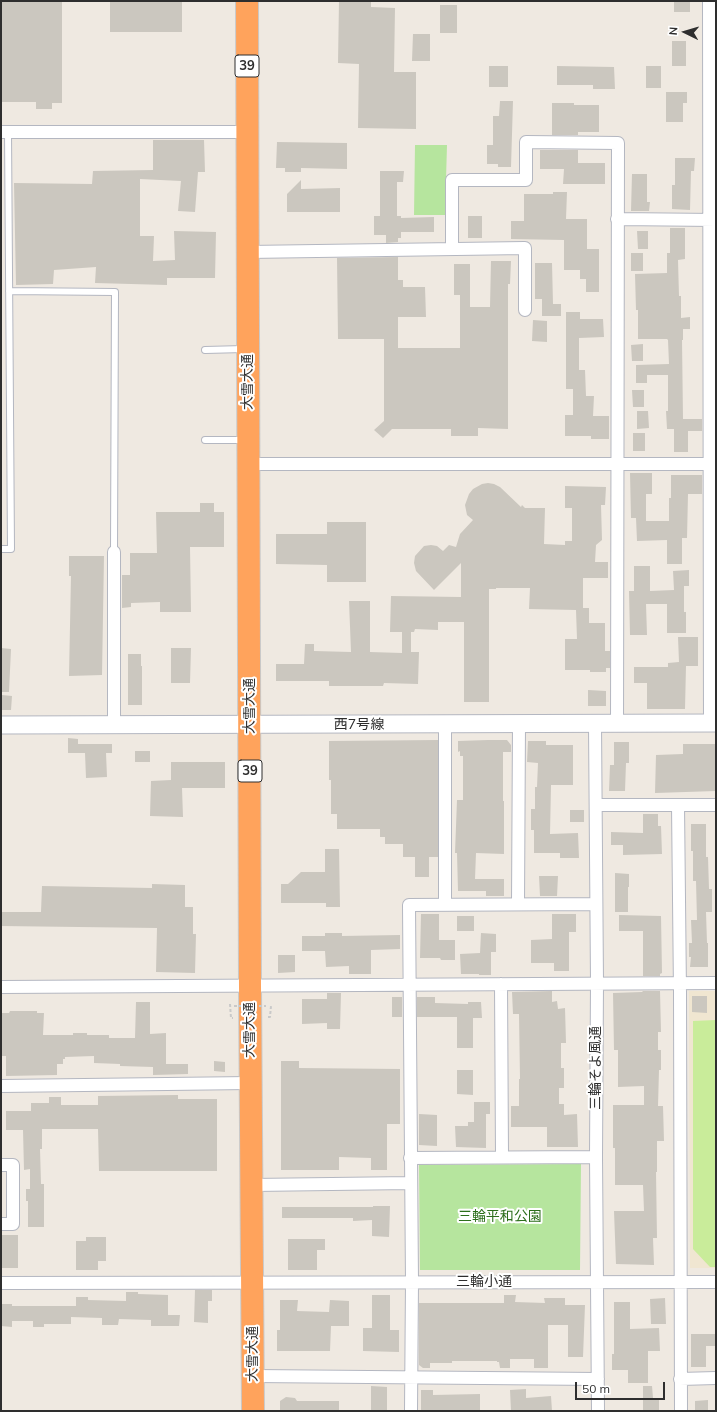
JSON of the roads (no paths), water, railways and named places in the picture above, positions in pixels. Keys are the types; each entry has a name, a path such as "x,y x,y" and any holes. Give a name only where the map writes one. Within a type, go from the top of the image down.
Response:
{"highway":[{"name":"大雪大通","path":"248,1 247,132 250,1083 254,1376 253,1411"}],"street":[{"path":"709,1 712,220 713,723"},
{"path":"5,132 247,132"},
{"path":"452,249 452,180 526,180 526,142 618,143 617,724"},
{"path":"617,219 712,220"},
{"path":"248,252 525,248 525,310"},
{"path":"249,464 713,464"},
{"path":"114,552 114,725"},
{"name":"西7号線","path":"1,725 713,723"},
{"path":"445,724 445,904"},
{"path":"518,904 519,724"},
{"name":"三輪そよ風通","path":"595,724 598,1411"},
{"path":"596,805 716,805"},
{"path":"678,805 681,1411"},
{"path":"411,1411 412,1282 408,905 596,904"},
{"path":"1,986 716,983"},
{"path":"501,984 502,1156"},
{"path":"1,1086 250,1083"},
{"path":"410,1158 502,1156 596,1157"},
{"path":"1,1165 13,1165 13,1224 1,1224"},
{"path":"252,1185 411,1183"},
{"name":"三輪小通","path":"1,1283 716,1282"},
{"path":"254,1376 598,1379"},
{"path":"680,1378 716,1378"}],"lane":[{"path":"1,549 11,549 9,291 5,132"},
{"path":"9,291 115,292 114,552"},
{"path":"205,350 248,349"},
{"path":"206,440 248,440"}],"park label":[{"name":"三輪平和公園","path":"500,1217"}]}
